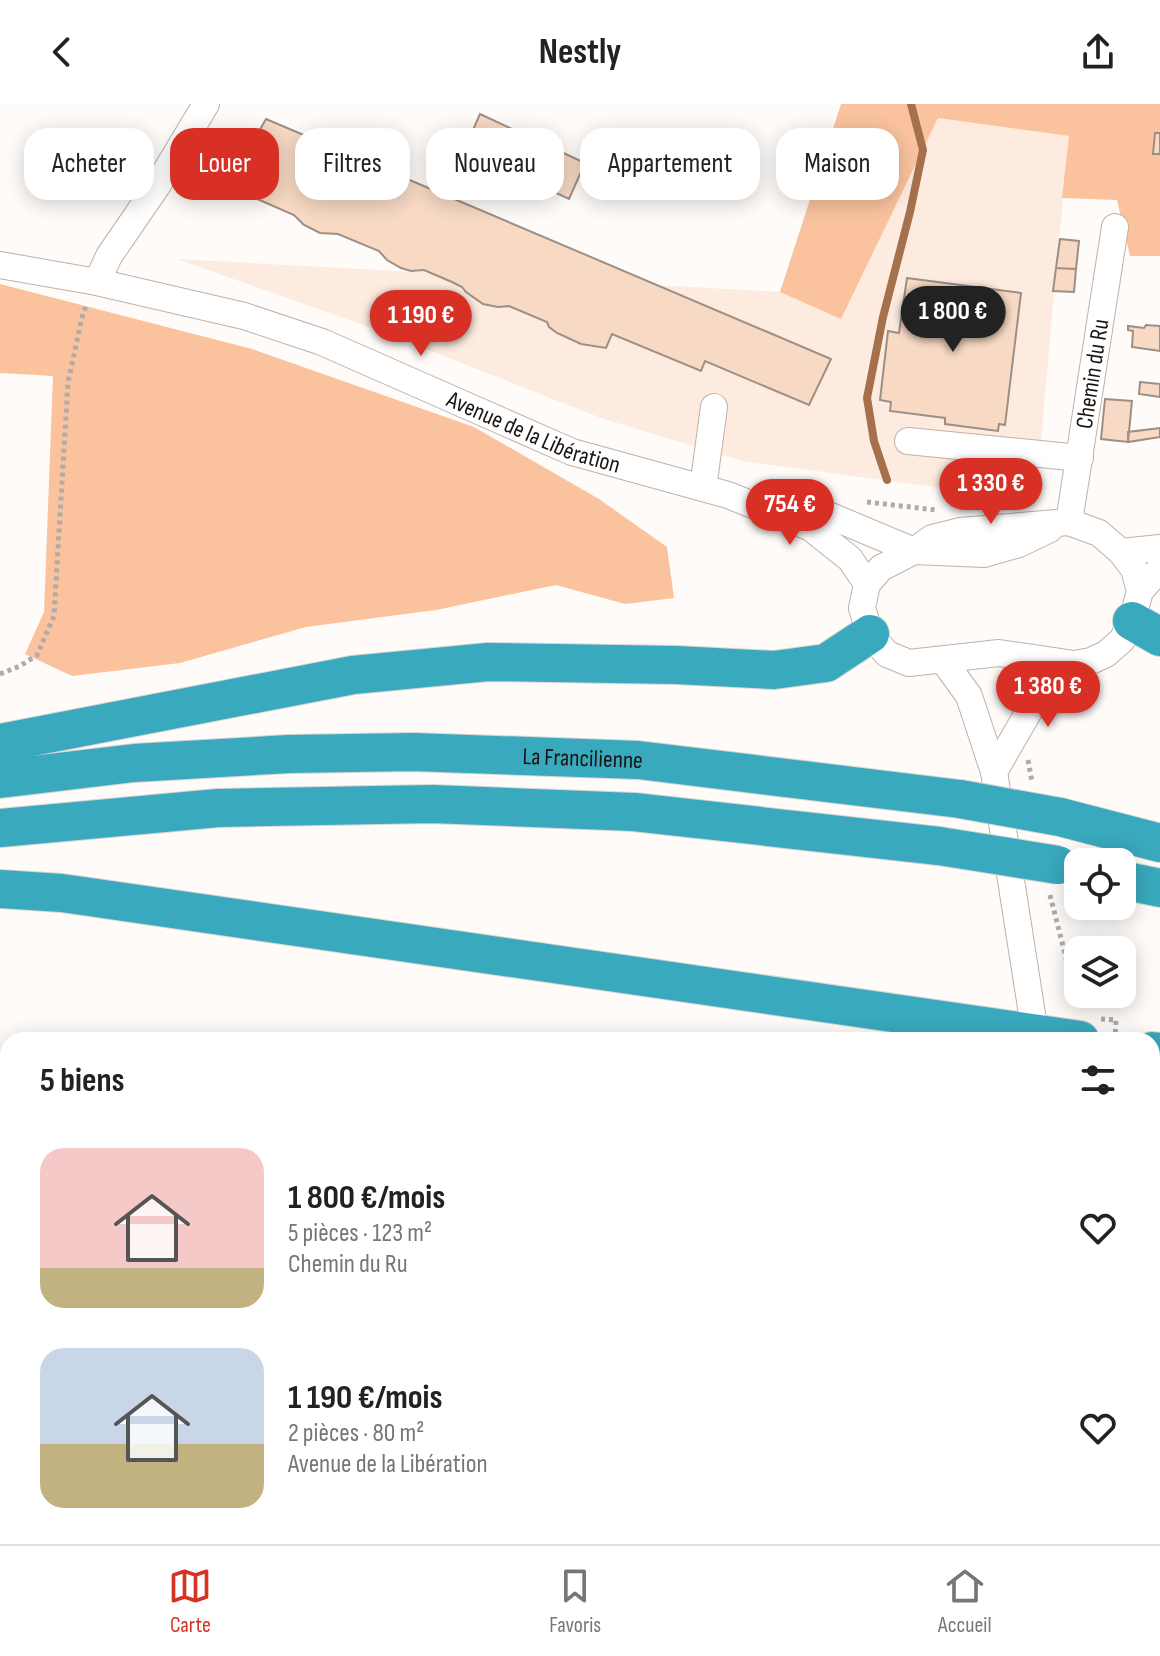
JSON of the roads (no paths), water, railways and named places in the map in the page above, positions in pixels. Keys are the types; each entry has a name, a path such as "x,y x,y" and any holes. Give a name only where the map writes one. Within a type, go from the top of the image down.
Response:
{"highway":[{"path":"0,743 353,675 488,662 787,669 826,663 870,634"},
{"name":"La Francilienne","path":"0,779 134,763 289,754 413,752 638,760 960,799 1060,817 1160,843"},
{"name":"La Francilienne","path":"0,828 218,808 432,804 634,812 939,846 1064,866"},
{"path":"1136,883 1160,888"},
{"path":"0,889 62,893 1028,1032"}],"street":[{"path":"97,282 109,256 157,186 206,104"},
{"name":"Chemin du Ru","path":"1069,522 1115,227"},
{"name":"Avenue de la Libération","path":"0,265 97,282 282,327 572,452 728,495 811,528 850,559 867,584"},
{"path":"703,488 714,407"},
{"path":"908,441 1080,458"},
{"name":"Avenue de la Libération","path":"728,495 802,504 914,551"},
{"path":"1144,616 1134,569 1121,552 1099,533 1069,522 1019,544 984,554 914,551 881,568 867,584 862,608 870,634 887,654 909,663 999,653 1074,664 1106,654 1144,616 1160,569"},
{"path":"1121,552 1160,548"},
{"path":"943,660 969,696 994,772 1035,1032"},
{"path":"994,772 1032,706 1074,664"}],"waterway":[{"path":"887,480 874,441 867,398 923,150 911,104"}]}
